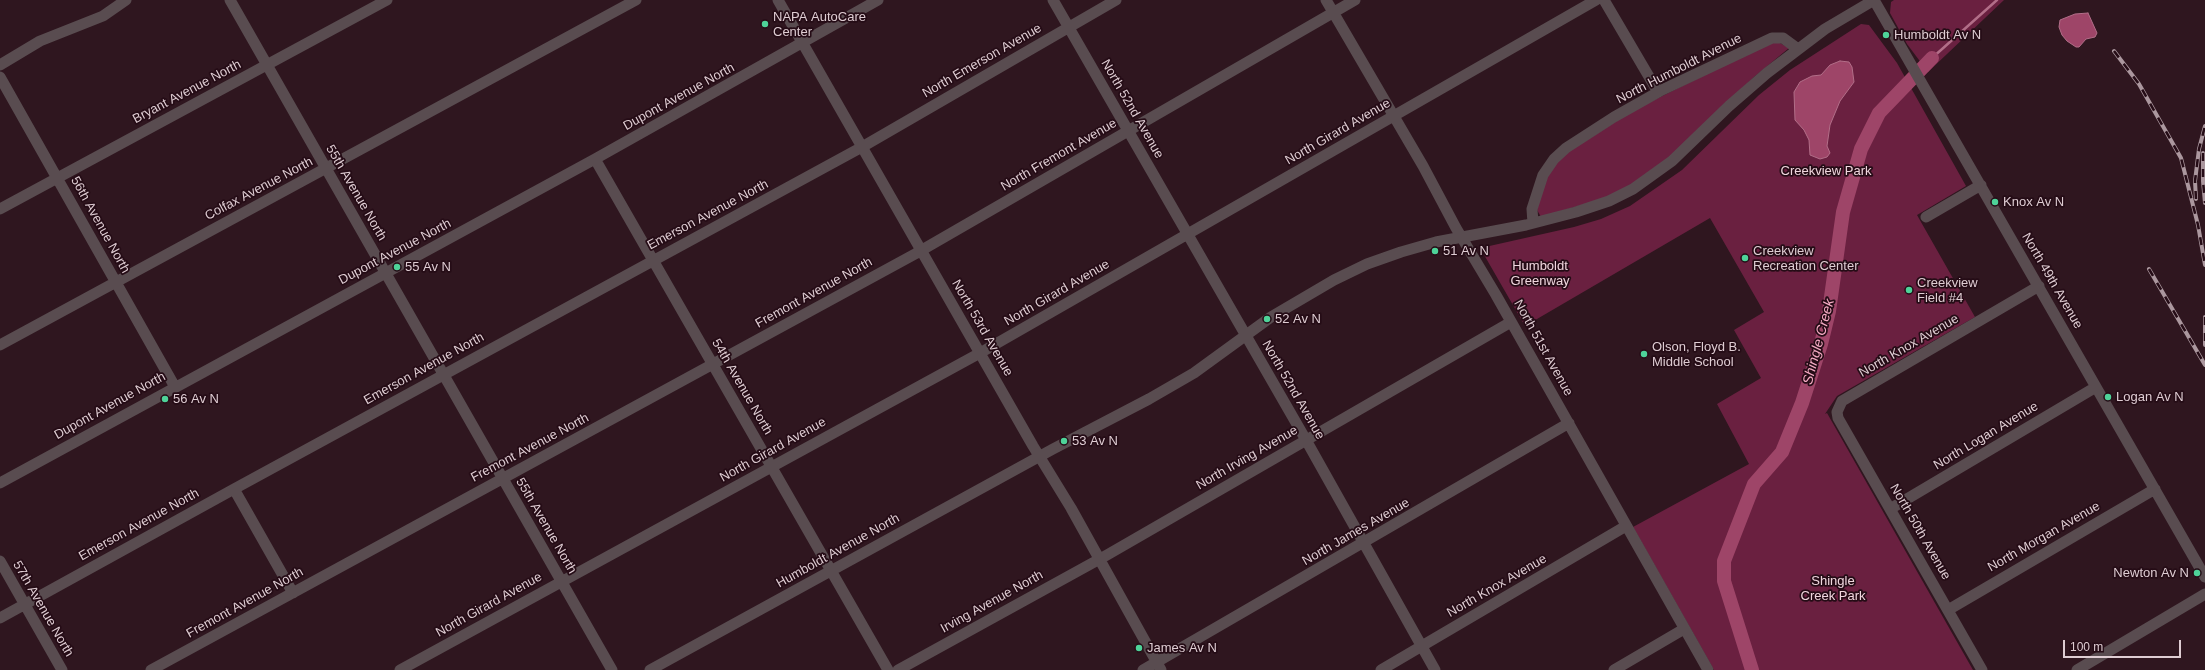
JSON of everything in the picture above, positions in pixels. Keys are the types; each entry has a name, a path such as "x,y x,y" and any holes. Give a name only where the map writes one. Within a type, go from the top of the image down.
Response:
{"street":[{"path":"0,65 40,41 103,16 126,0"},
{"name":"55th Avenue North","path":"230,0 612,670"},
{"name":"Bryant Avenue North","path":"0,209 387,0"},
{"name":"Colfax Avenue North","path":"0,345 636,0"},
{"name":"North 53rd Avenue","path":"778,0 1100,560 1159,666"},
{"name":"Dupont Avenue North","path":"0,482 595,159 803,44 878,0"},
{"name":"North 52nd Avenue","path":"1053,0 1365,543 1435,670"},
{"name":"North Emerson Avenue","path":"862,147 1116,0"},
{"name":"North 51st Avenue","path":"1326,0 1394,116 1462,238 1512,322 1708,670"},
{"name":"North Fremont Avenue","path":"921,250 1355,0"},
{"name":"North Girard Avenue","path":"400,670 980,353 1596,0"},
{"path":"1604,0 1658,92"},
{"path":"1040,456 1149,399 1194,373 1302,297 1367,264 1422,246 1533,223 1609,201 1633,189 1655,175 1729,106 1798,49 1825,29 1874,0"},
{"name":"North 49th Avenue","path":"1874,0 2205,577"},
{"name":"North Humboldt Avenue","path":"1533,223 1531,213 1536,194 1543,175 1554,159 1566,148 1614,116 1658,92 1772,38 1782,38 1798,49"},
{"name":"56th Avenue North","path":"0,77 175,387"},
{"name":"Emerson Avenue North","path":"0,618 862,147"},
{"name":"54th Avenue North","path":"595,159 888,670"},
{"path":"1926,218 1981,185"},
{"name":"Fremont Avenue North","path":"151,670 921,250"},
{"name":"North Knox Avenue","path":"1837,408 1842,401 2039,286"},
{"name":"North Irving Avenue","path":"1100,560 1512,322"},
{"name":"North Logan Avenue","path":"1890,509 2096,387"},
{"name":"North 50th Avenue","path":"1837,408 1838,418 1982,670"},
{"name":"North James Avenue","path":"1143,670 1159,666 1365,543 1569,424"},
{"name":"Humboldt Avenue North","path":"650,670 1040,456"},
{"path":"234,489 293,593"},
{"name":"North Morgan Avenue","path":"1948,610 2155,489"},
{"name":"North Knox Avenue","path":"1381,670 1626,526"},
{"name":"Irving Avenue North","path":"898,670 1100,560"},
{"name":"57th Avenue North","path":"0,561 62,670"},
{"path":"2077,670 2205,594"},
{"path":"1614,670 1684,629"}],"green space":[{"path":"1894,0 2004,0 1928,72 1907,44 1890,13 1891,2"},
{"name":"Creekview Park","path":"1861,24 1869,25 1897,63 1966,186 1917,215 1975,317 1837,396 1825,414 1827,413 1973,670 1714,670 1633,527 1749,464 1717,404 1761,378 1734,330 1764,312 1710,218 1525,326 1483,253 1483,249 1485,247 1574,227 1601,219 1630,206 1682,170 1759,95 1790,70"},
{"path":"1778,42 1789,48 1754,77 1667,161 1634,184 1609,197 1541,217 1537,210 1545,177 1565,154 1632,111 1769,43"}],"shaded area":[{"path":"2088,13 2097,33 2095,37 2086,39 2079,47 2076,47 2067,41 2062,35 2059,27 2060,20 2075,14"},
{"path":"1840,61 1849,62 1852,67 1854,82 1840,101 1830,125 1827,146 1830,153 1827,157 1820,159 1810,155 1809,140 1804,130 1795,120 1794,92 1800,82 1812,76 1821,75 1830,65"}],"waterway":[{"name":"Shingle Creek","path":"1932,58 1997,0"},
{"name":"Shingle Creek","path":"1752,670 1724,581 1724,561 1754,484 1782,452 1802,403 1821,344 1829,311 1843,212 1861,149 1879,113 1932,58"}],"railway":[{"path":"2114,51 2139,84 2181,158 2198,225 2205,265"},
{"path":"2196,199 2195,181 2199,149 2205,126"},
{"path":"2203,153 2205,203"},
{"path":"2149,269 2205,365"},
{"path":"2205,317 2205,345"}],"place":[{"name":"NAPA AutoCare Center","path":"765,24"},
{"name":"Humboldt Av N","path":"1886,35"},
{"name":"Knox Av N","path":"1995,202"},
{"name":"51 Av N","path":"1435,251"},
{"name":"Creekview Recreation Center","path":"1745,258"},
{"name":"55 Av N","path":"397,267"},
{"name":"Creekview Field #4","path":"1909,290"},
{"name":"52 Av N","path":"1267,319"},
{"name":"Olson, Floyd B. Middle School","path":"1644,354"},
{"name":"Logan Av N","path":"2108,397"},
{"name":"56 Av N","path":"165,399"},
{"name":"53 Av N","path":"1064,441"},
{"name":"Newton Av N","path":"2197,573"},
{"name":"James Av N","path":"1139,648"}],"park label":[{"name":"Humboldt Greenway","path":"1540,274"},
{"name":"Shingle Creek Park","path":"1833,588"}]}
